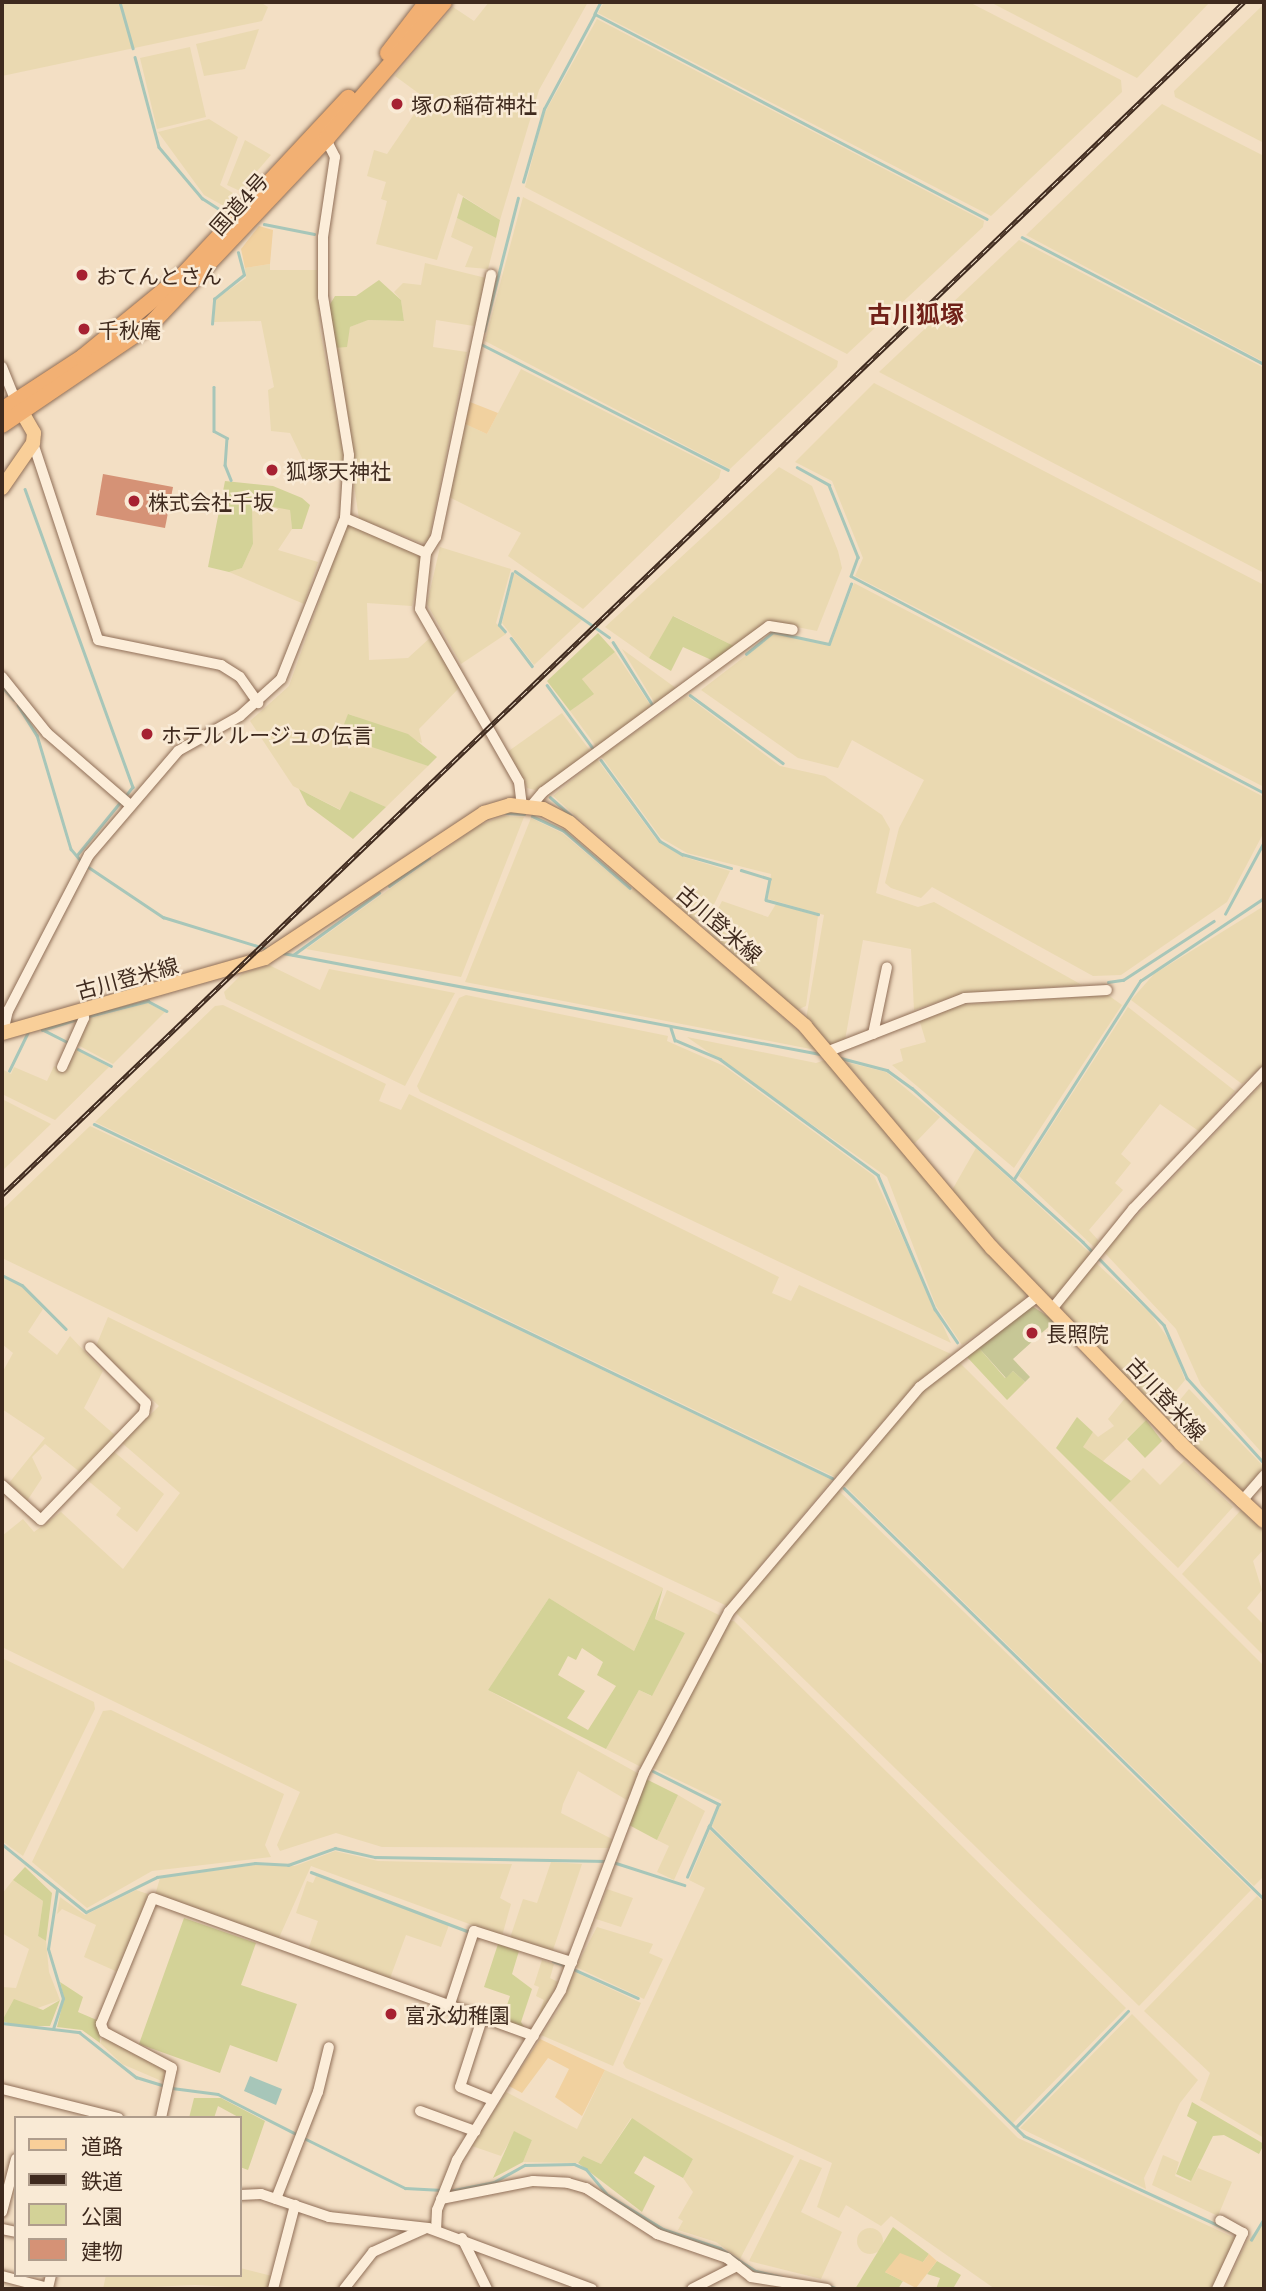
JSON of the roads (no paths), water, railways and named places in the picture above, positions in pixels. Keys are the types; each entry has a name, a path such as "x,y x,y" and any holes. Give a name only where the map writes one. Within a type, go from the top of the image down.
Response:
{"highway":[{"name":"国道4号","path":"2,425 14,409 152,323 323,134 430,5"}],"main road":[{"path":"2,488 33,443 14,409"},
{"name":"古川登米線","path":"2,1033 265,958 293,943 484,813 527,805 570,823 832,1055 960,1211 1241,1502 1264,1521"}],"street":[{"path":"2,1033 8,1011 84,865 129,804 177,751 271,693 291,658 345,518 349,455 323,297 323,237 335,157 323,134"},
{"path":"491,275 436,537 426,553 421,609 519,782 527,805 769,626 793,630"},
{"path":"2,367 14,409"},
{"path":"33,443 98,640 221,665 240,677 258,703"},
{"path":"345,518 426,553"},
{"path":"2,677 47,733 129,804"},
{"path":"873,1034 887,967"},
{"path":"832,1055 873,1034 965,998 1107,990"},
{"path":"62,1067 84,1018 82,1010"},
{"path":"1052,1309 1095,1255 1264,1072"},
{"path":"432,2229 446,2184 493,2100 534,2036 571,1966 657,1744 729,1612 920,1387 1039,1295"},
{"path":"2,1485 41,1520 144,1413 146,1403 90,1347"},
{"path":"1241,1502 1264,1476"},
{"path":"161,2116 172,2068 104,2032 101,2024 153,1898 534,2036"},
{"path":"449,2007 474,1931 571,1966"},
{"path":"482,2019 460,2087 493,2100"},
{"path":"276,2199 303,2131 329,2047"},
{"path":"2,2090 110,2116"},
{"path":"419,2111 475,2131"},
{"path":"3,2206 14,2166"},
{"path":"442,2197 533,2181 568,2183 586,2188 657,2234 714,2252 765,2281 827,2289"},
{"path":"242,2187 329,2217 432,2229 462,2238 592,2289"},
{"path":"242,2194 261,2194"},
{"path":"273,2289 295,2205"},
{"path":"1217,2289 1243,2233 1220,2220"},
{"path":"344,2289 373,2252 432,2229"},
{"path":"462,2238 487,2289"},
{"path":"692,2289 737,2266"},
{"path":"2,2276 48,2288 51,2277"}],"waterway":[{"path":"120,2 133,48"},
{"path":"601,2 595,14 987,219"},
{"path":"523,182 544,109 595,14"},
{"path":"135,57 159,147 202,198 222,211"},
{"path":"484,331 518,198"},
{"path":"264,224 314,234"},
{"path":"1022,237 1264,364"},
{"path":"212,324 214,299 244,275 238,253"},
{"path":"481,344 728,470"},
{"path":"214,387 214,431 227,438 225,465 231,480"},
{"path":"797,467 829,485 858,557 851,576 1264,793"},
{"path":"25,489 133,787 126,796"},
{"path":"515,571 609,637"},
{"path":"505,632 499,625 512,574"},
{"path":"746,654 773,632 829,644 851,584"},
{"path":"511,638 532,666"},
{"path":"613,642 654,707"},
{"path":"547,685 595,751"},
{"path":"2,686 14,700"},
{"path":"690,695 783,763"},
{"path":"18,705 37,735 71,849 82,862"},
{"path":"601,760 660,841 682,854 731,868"},
{"path":"550,797 574,818"},
{"path":"77,855 121,801"},
{"path":"506,813 524,814"},
{"path":"532,816 564,831 630,888"},
{"path":"1225,914 1264,842"},
{"path":"389,886 429,858"},
{"path":"87,866 163,917 267,949"},
{"path":"741,870 770,879 766,900 818,914"},
{"path":"293,955 379,893"},
{"path":"1014,1179 1140,981 1264,898"},
{"path":"1108,982 1123,980 1214,921"},
{"path":"283,953 820,1054"},
{"path":"89,1016 148,1001 167,1011"},
{"path":"68,1043 42,1030 79,1019"},
{"path":"671,1028 675,1040 720,1059 878,1175 935,1309 957,1342"},
{"path":"9,1071 28,1032"},
{"path":"78,1049 111,1066"},
{"path":"837,1057 887,1070 912,1088 1083,1242 1164,1325 1187,1378 1264,1463"},
{"path":"94,1124 832,1478"},
{"path":"2,1275 22,1285 66,1329"},
{"path":"844,1488 1264,1899"},
{"path":"653,1771 719,1804 710,1826"},
{"path":"687,1877 709,1826 1024,2136 1228,2230"},
{"path":"2,1844 86,1912 157,1877 255,1863 288,1865 335,1848 375,1857 607,1861"},
{"path":"613,1862 684,1885"},
{"path":"311,1872 470,1932"},
{"path":"53,2029 63,1999 48,1949 57,1890"},
{"path":"553,1961 567,1966"},
{"path":"573,1969 638,1998"},
{"path":"1016,2127 1128,2011"},
{"path":"2,2023 79,2032 136,2077 166,2086"},
{"path":"172,2088 218,2094 298,2135"},
{"path":"304,2138 405,2188 442,2190"},
{"path":"449,2191 494,2182 525,2165 574,2164 586,2169 608,2195 663,2229 720,2248 756,2271 781,2277"},
{"path":"1251,2240 1264,2218"},
{"path":"829,2286 839,2289"}],"railway":[{"path":"2,1195 1244,2"}],"place":[{"name":"塚の稲荷神社","path":"397,104"},
{"name":"おてんとさん","path":"82,275"},
{"name":"千秋庵","path":"84,329"},
{"name":"狐塚天神社","path":"272,470"},
{"name":"株式会社千坂","path":"134,501"},
{"name":"ホテル ルージュの伝言","path":"147,734"},
{"name":"長照院","path":"1032,1333"},
{"name":"富永幼稚園","path":"391,2014"}],"district":[{"name":"古川狐塚","path":"916,313"}]}
